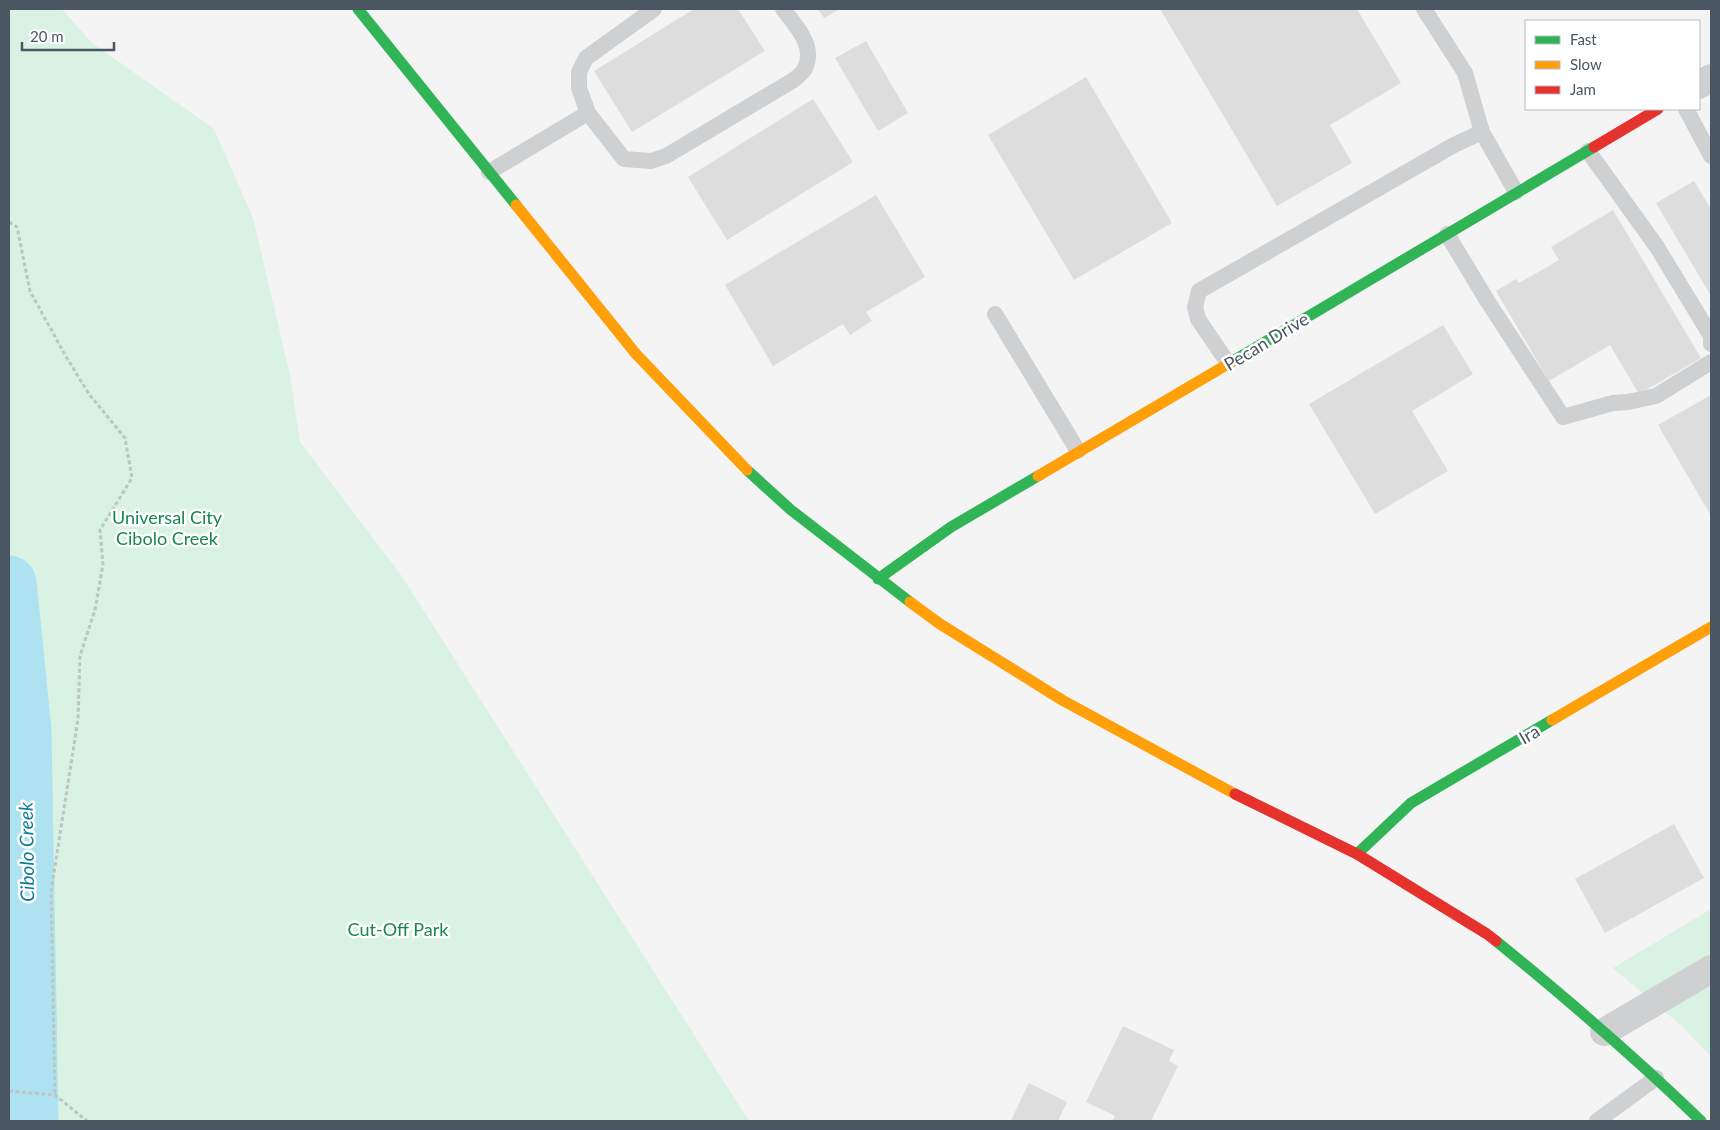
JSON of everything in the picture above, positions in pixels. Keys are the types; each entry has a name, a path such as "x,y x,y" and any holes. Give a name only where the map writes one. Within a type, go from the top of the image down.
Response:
{"main road":[{"path":"358,9 636,354 748,471 791,510 878,579 940,624 1062,700 1212,783 1357,854 1487,934 1604,1032 1701,1121"},
{"name":"Pecan Drive","path":"878,579 951,527 1656,110"},
{"name":"Ira","path":"1357,854 1411,803 1711,627"}],"street":[{"path":"1700,84 1711,78"},
{"path":"1604,1032 1711,969"}],"lane":[{"path":"654,9 586,58 580,72 580,88 588,114 624,159 651,161 666,156 792,81 804,71 809,56 808,46 800,31 783,9"},
{"path":"1424,9 1464,73 1482,132 1516,192"},
{"path":"1687,110 1711,156"},
{"path":"489,172 588,114"},
{"path":"1228,363 1198,319 1195,307 1199,291 1454,145 1482,132"},
{"path":"1588,151 1657,247 1710,336 1711,344"},
{"path":"1447,234 1488,302 1563,417 1613,403 1656,396 1711,362"},
{"path":"995,314 1078,451"},
{"path":"1597,1121 1656,1078"}],"path":[{"path":"9,222 17,227 30,291 89,394 125,438 132,478 100,530 103,564 95,610 80,656 78,719 51,892 55,1095"},
{"path":"9,1091 55,1095 87,1121"}],"green space":[{"path":"9,9 62,9 91,42 214,129 253,218 290,375 300,442 401,575 749,1121 9,1121"},
{"path":"1711,909 1711,1057 1683,1027 1613,968"}],"building":[{"path":"694,9 738,9 765,51 632,132 594,71"},
{"path":"818,9 840,9 824,18"},
{"path":"1160,9 1357,9 1401,83 1330,125 1352,163 1277,206"},
{"path":"866,41 908,113 878,131 835,58"},
{"path":"1086,77 1172,223 1074,280 988,135"},
{"path":"813,99 853,162 727,240 688,177"},
{"path":"1694,181 1711,209 1711,296 1656,203"},
{"path":"876,195 925,277 866,312 872,321 850,335 843,324 773,366 725,285"},
{"path":"1613,210 1701,358 1639,394 1610,345 1549,381 1496,291 1516,279 1519,283 1559,260 1551,247"},
{"path":"1443,325 1473,374 1412,411 1448,471 1375,514 1309,404"},
{"path":"1711,395 1711,516 1658,425"},
{"path":"1674,824 1704,878 1605,933 1575,879"},
{"path":"1123,1026 1174,1050 1169,1061 1178,1066 1151,1121 1112,1121 1115,1116 1086,1102"},
{"path":"1029,1083 1067,1102 1058,1121 1011,1120"}],"waterway":[{"name":"Cibolo Creek","path":"9,583 24,730 31,1121"}],"traffic: fast":[{"path":"358,9 516,205"},
{"path":"1233,361 1594,147"},
{"path":"747,470 791,510 910,602"},
{"path":"878,579 951,527 1038,476"},
{"path":"1357,854 1411,803 1552,720"},
{"path":"1496,941 1600,1029 1701,1121"}],"traffic: slow":[{"path":"516,205 636,354 747,470"},
{"path":"1038,476 1233,361"},
{"path":"910,602 940,624 1062,700 1235,794"},
{"path":"1552,720 1711,627"}],"traffic: jam":[{"path":"1594,147 1656,110"},
{"path":"1235,794 1357,854 1496,941"}],"park label":[{"name":"Universal City Cibolo Creek","path":"167,527"},
{"name":"Cut-Off Park","path":"398,929"}]}
